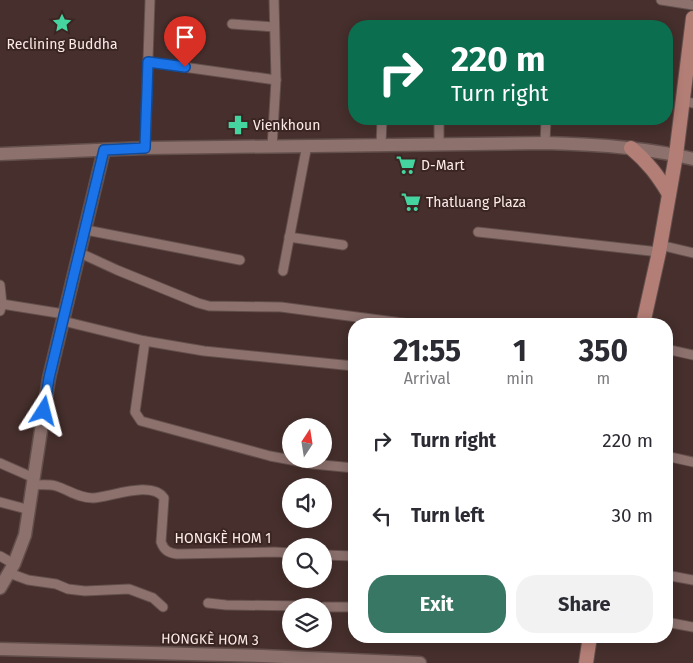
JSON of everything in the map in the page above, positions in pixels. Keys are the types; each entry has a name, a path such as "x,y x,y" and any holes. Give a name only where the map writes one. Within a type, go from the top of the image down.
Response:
{"main road":[{"path":"644,318 688,102 693,18"},
{"path":"631,148 655,172 669,194"},
{"path":"586,663 589,643"}],"street":[{"path":"145,148 150,0"},
{"path":"272,146 276,80 274,0"},
{"path":"661,0 693,5"},
{"path":"232,24 274,26"},
{"path":"148,62 276,80"},
{"path":"381,144 382,125"},
{"path":"439,125 439,144"},
{"path":"545,143 546,125"},
{"path":"0,154 145,148 545,143 631,148 693,159"},
{"path":"283,271 307,146"},
{"path":"0,588 25,535 49,378 104,150"},
{"path":"86,230 240,260"},
{"path":"478,232 660,248 693,253"},
{"path":"289,237 343,245"},
{"path":"80,253 209,306 282,307 365,318"},
{"path":"0,286 1,308 63,318 145,341 231,354 348,365"},
{"path":"145,341 136,412 141,421 270,456 313,464 348,467"},
{"path":"673,350 693,355"},
{"path":"673,458 693,462"},
{"path":"0,463 33,482"},
{"name":"HONGKÈ HOM 1","path":"33,482 58,487 82,497 95,498 119,492 156,491 164,498 161,542 170,553 282,553"},
{"path":"0,502 30,510"},
{"path":"0,556 11,568 28,580 56,584 68,589 129,589 153,598 163,607"},
{"path":"332,556 348,556"},
{"path":"673,576 693,580"},
{"path":"208,603 282,606"},
{"path":"332,607 348,607"},
{"path":"673,623 693,627"},
{"name":"HONGKÈ HOM 3","path":"0,649 420,663"}],"place":[{"name":"Reclining Buddha","path":"62,23"},
{"name":"Vienkhoun","path":"238,125"},
{"name":"D-Mart","path":"406,165"},
{"name":"Thatluang Plaza","path":"411,202"}],"route":[{"path":"44,411 49,378 104,150 145,148 148,62 185,67"}]}
